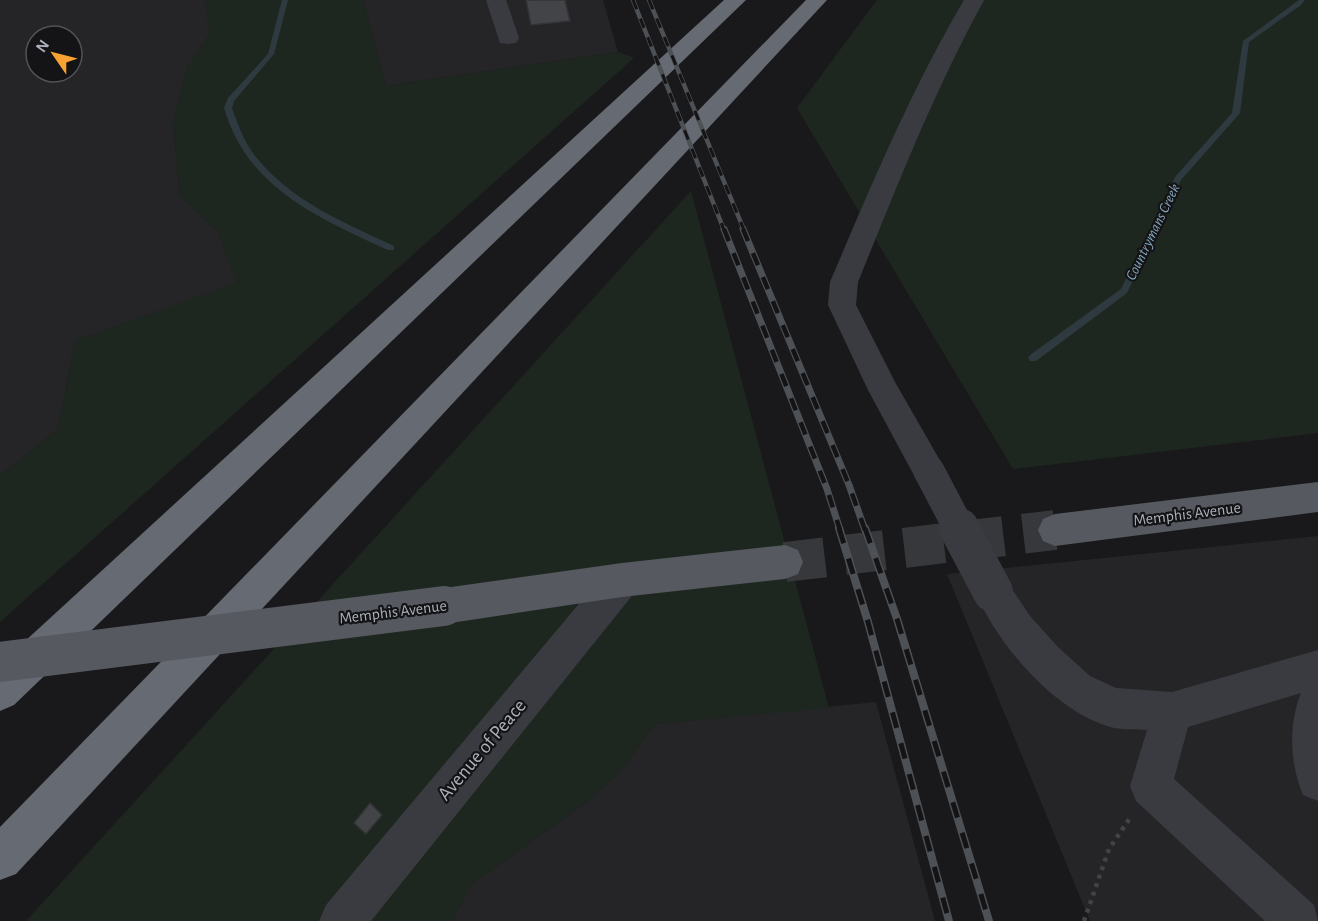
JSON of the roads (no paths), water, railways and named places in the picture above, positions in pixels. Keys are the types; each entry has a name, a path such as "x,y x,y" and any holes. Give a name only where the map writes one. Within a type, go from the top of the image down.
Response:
{"highway":[{"path":"0,691 736,0"},
{"path":"0,858 817,0"}],"main road":[{"name":"Memphis Avenue","path":"1055,530 1318,497"},
{"name":"Memphis Avenue","path":"0,662 444,606 622,580 785,562"}],"street":[{"path":"496,0 508,38"},
{"path":"974,0 945,48 844,282 842,305 884,390 993,592 1017,629 1044,661 1076,690 1114,708 1172,712 1318,669"},
{"name":"Avenue of Peace","path":"342,921 622,580"},
{"path":"1318,700 1313,720 1315,769 1318,780"},
{"path":"1172,712 1151,786 1298,921"}],"waterway":[{"name":"Countrymans Creek","path":"285,0 271,54 231,100 228,108 238,135 253,158 292,196 340,224 391,248"},
{"name":"Countrymans Creek","path":"1033,358 1124,291 1178,179 1236,113 1246,41 1302,0"}],"tunnel":[{"path":"785,562 1055,530"}],"railway":[{"path":"633,0 724,230"},
{"path":"649,0 744,230"},
{"path":"724,229 827,489 840,530"},
{"path":"743,229 849,485 865,530"},
{"path":"839,528 868,622 949,921"},
{"path":"865,528 897,619 989,921"}]}
